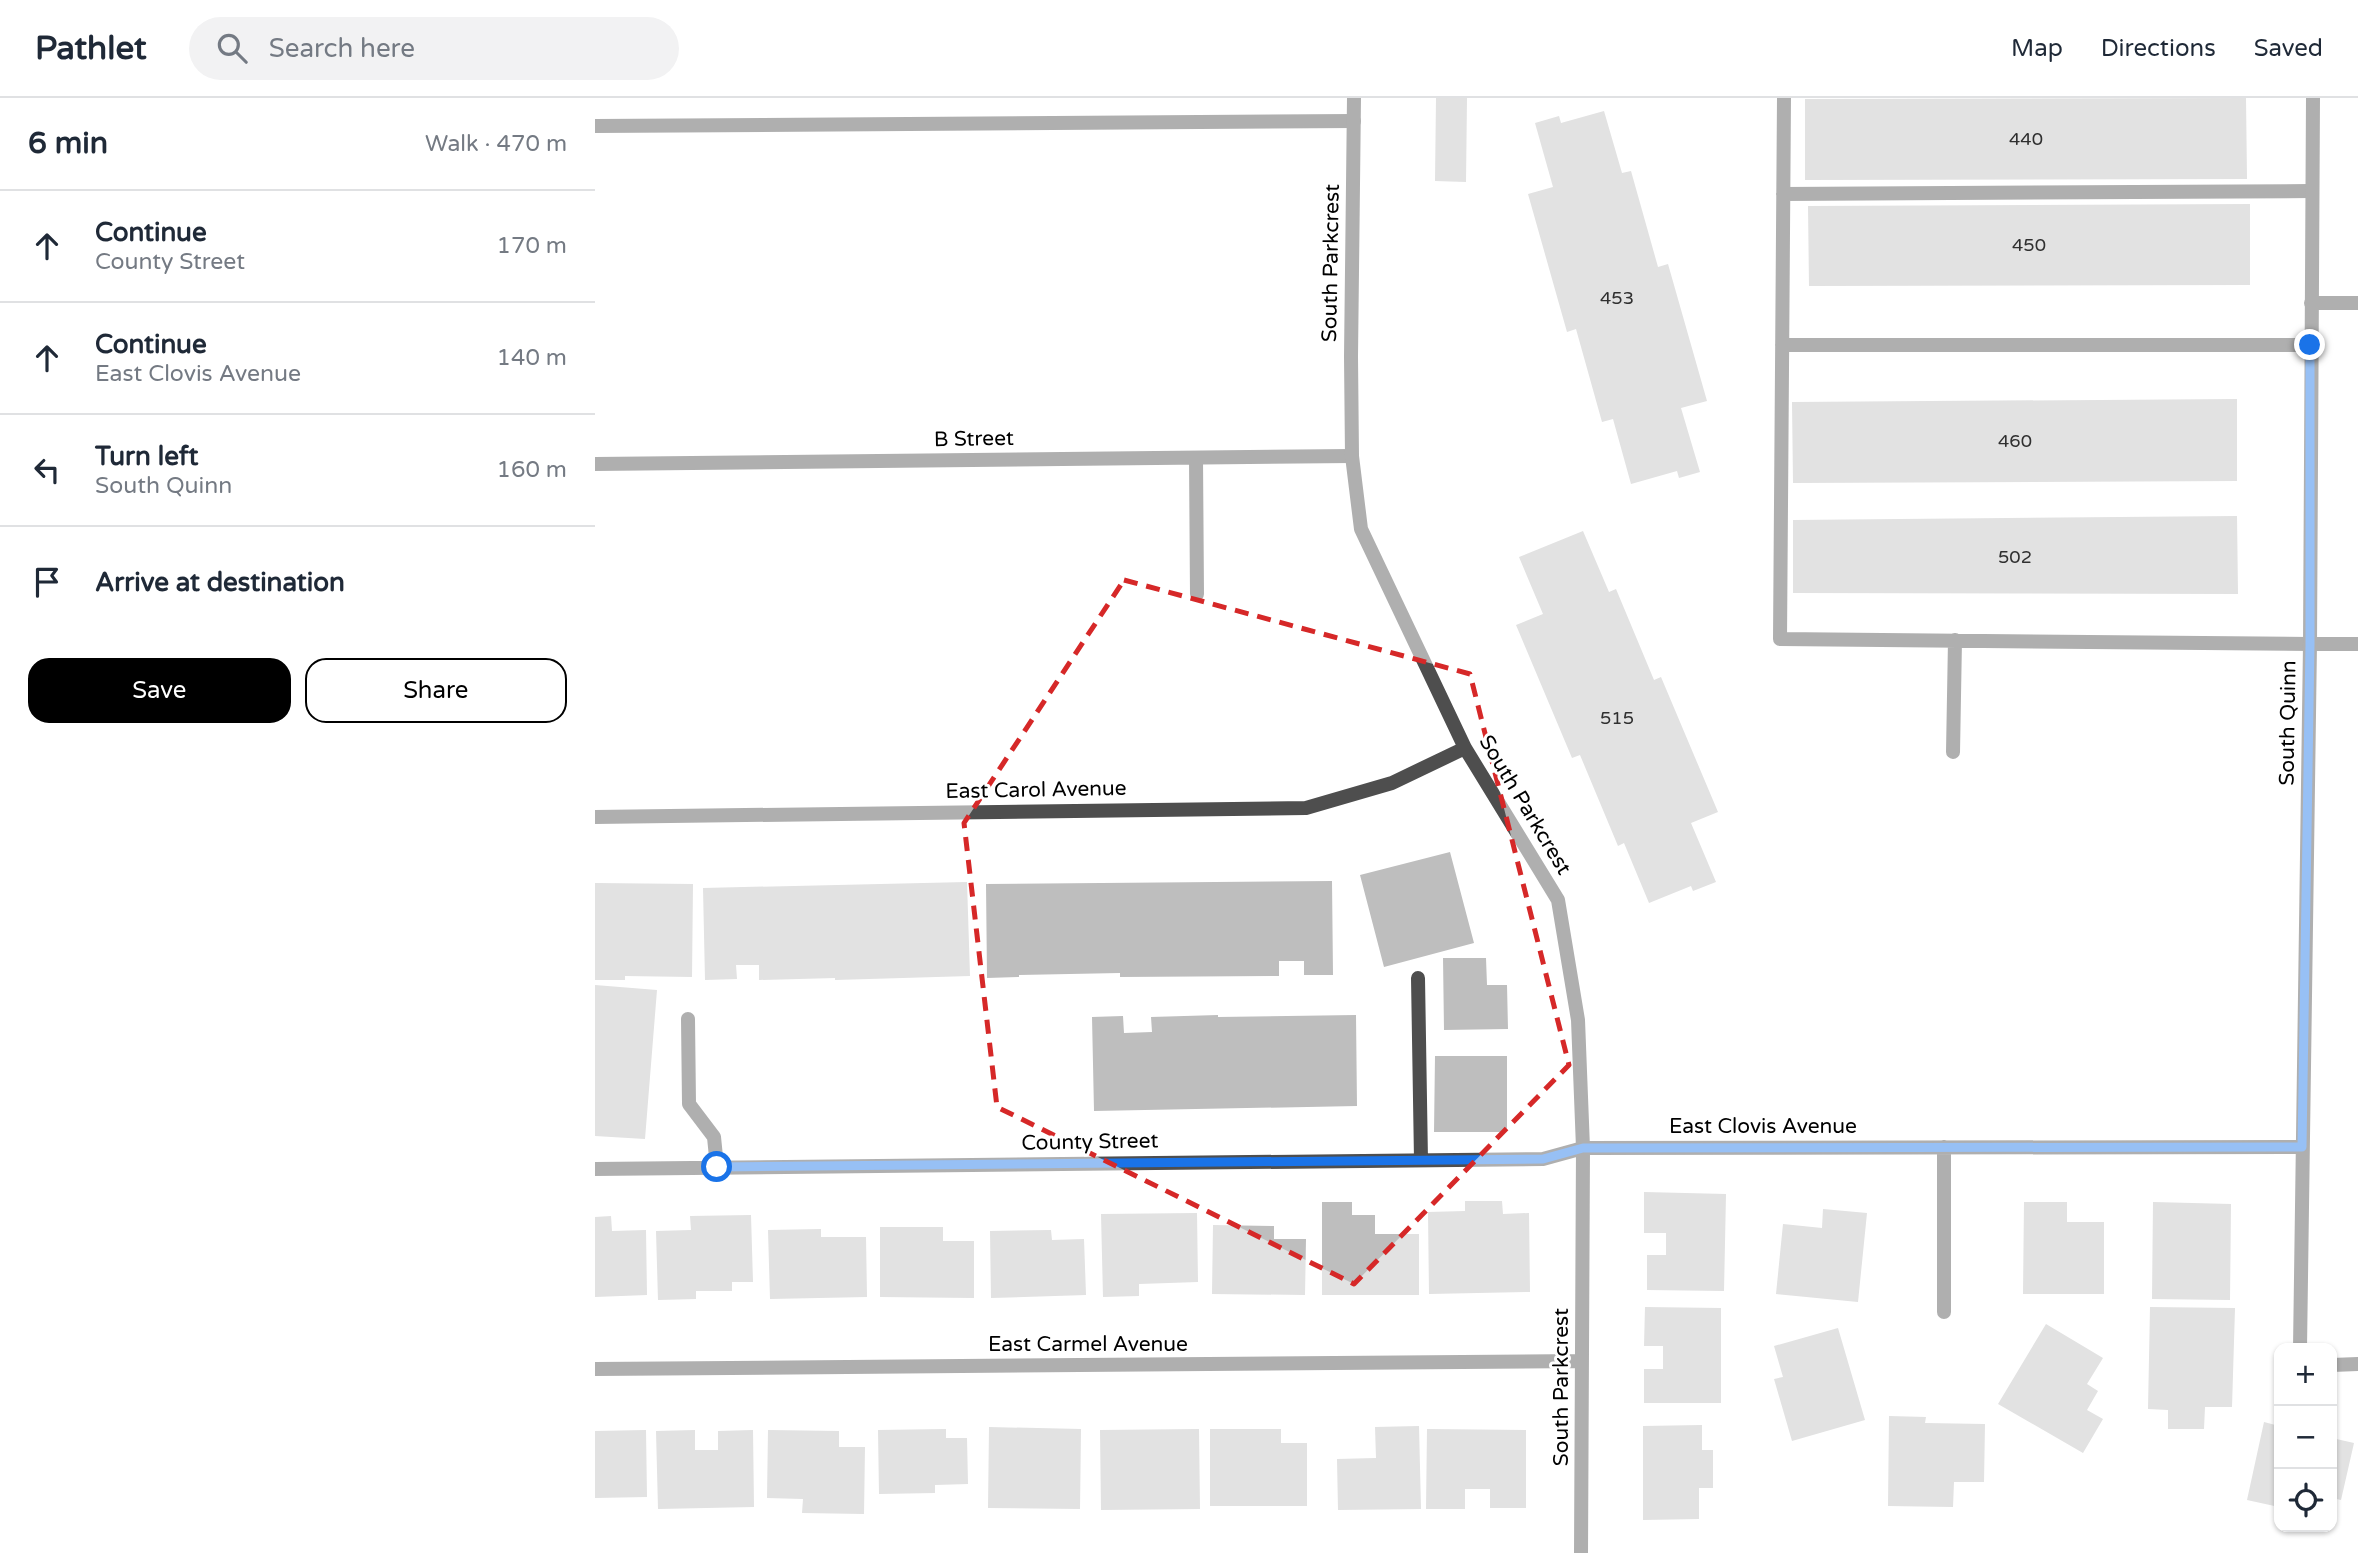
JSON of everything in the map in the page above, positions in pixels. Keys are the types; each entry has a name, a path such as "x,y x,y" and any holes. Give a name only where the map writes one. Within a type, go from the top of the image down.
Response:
{"street":[{"name":"South Parkcrest","path":"1354,98 1352,456 1361,529 1465,748 1558,900 1578,1020 1583,1148 1581,1553"},
{"path":"1784,98 1780,639 2358,644"},
{"name":"South Quinn","path":"2300,1343 2310,644 2313,98"},
{"path":"595,126 1354,121"},
{"path":"1783,194 2311,191"},
{"path":"2311,303 2358,303"},
{"path":"1782,345 2310,345"},
{"name":"B Street","path":"595,464 1352,456"},
{"path":"1196,458 1196,594"},
{"path":"1953,752 1955,640"},
{"name":"East Carol Avenue","path":"595,817 1306,808 1392,783 1465,748"},
{"path":"1418,978 1421,1160"},
{"path":"688,1019 689,1104 714,1137 717,1167"},
{"path":"1944,1147 1944,1312"},
{"name":"East Clovis Avenue","path":"1583,1148 2302,1147"},
{"name":"County Street","path":"595,1169 1543,1159 1583,1148"},
{"name":"East Carmel Avenue","path":"595,1368 1582,1362"},
{"path":"2337,1364 2358,1364"}],"highlighted area":[{"path":"1124,580 1470,674 1569,1065 1354,1284 997,1107 964,823"}],"building":[{"path":"1436,98 1467,98 1466,182 1435,181"},
{"path":"2246,98 2247,179 1805,180 1805,99"},
{"path":"1604,111 1622,173 1631,171 1658,267 1668,264 1707,401 1681,408 1700,472 1679,478 1677,471 1631,484 1613,419 1602,422 1576,329 1567,332 1528,194 1553,187 1535,123 1559,116 1561,123"},
{"path":"2250,204 2250,285 1809,286 1808,206"},
{"path":"2237,399 2237,481 1793,483 1792,402"},
{"path":"2237,516 2238,594 1793,593 1793,520"},
{"path":"1583,531 1609,592 1616,589 1654,680 1661,677 1718,812 1691,823 1716,882 1693,891 1691,886 1649,903 1624,843 1618,846 1580,755 1572,758 1516,625 1543,614 1519,557"},
{"path":"1450,852 1474,943 1384,967 1360,875"},
{"path":"1332,881 1333,975 1304,975 1304,961 1279,961 1279,976 1120,977 1120,973 987,978 986,884"},
{"path":"967,882 970,976 759,980 759,965 736,965 737,979 705,980 703,888"},
{"path":"595,883 693,884 692,977 625,976 625,980 595,980"},
{"path":"1443,958 1486,958 1487,985 1507,985 1508,1029 1444,1030"},
{"path":"595,985 657,990 645,1139 595,1136"},
{"path":"1356,1015 1357,1106 1094,1111 1092,1017 1123,1016 1124,1033 1152,1032 1151,1017"},
{"path":"1435,1056 1507,1056 1507,1132 1434,1132"},
{"path":"1644,1192 1726,1194 1724,1291 1647,1290 1647,1255 1666,1255 1666,1233 1644,1233"},
{"path":"1465,1201 1502,1201 1503,1214 1529,1213 1530,1292 1429,1294 1428,1212 1465,1211"},
{"path":"1322,1202 1352,1202 1352,1215 1375,1215 1375,1234 1419,1234 1419,1295 1322,1295"},
{"path":"2024,1202 2067,1202 2067,1222 2104,1222 2104,1294 2023,1294"},
{"path":"2153,1202 2231,1204 2230,1300 2152,1299"},
{"path":"1823,1209 1867,1213 1858,1302 1776,1294 1783,1224 1822,1228"},
{"path":"1197,1213 1198,1282 1139,1284 1139,1296 1103,1297 1101,1214"},
{"path":"751,1215 753,1282 732,1282 732,1291 696,1291 696,1299 658,1300 656,1231 691,1230 690,1216"},
{"path":"611,1216 612,1231 646,1230 647,1295 595,1297 595,1217"},
{"path":"1213,1225 1274,1226 1274,1239 1306,1239 1305,1295 1212,1294"},
{"path":"880,1227 943,1227 943,1241 974,1241 974,1298 880,1297"},
{"path":"821,1229 821,1237 866,1237 867,1297 770,1299 768,1230"},
{"path":"1051,1230 1052,1240 1084,1239 1086,1295 991,1298 990,1231"},
{"path":"1645,1307 1721,1308 1721,1403 1644,1403 1644,1369 1663,1369 1663,1346 1644,1346"},
{"path":"2150,1307 2235,1308 2232,1407 2205,1407 2204,1429 2168,1429 2168,1410 2148,1409"},
{"path":"2046,1324 2103,1358 2087,1384 2098,1391 2087,1410 2103,1419 2083,1453 1998,1404"},
{"path":"1838,1328 1865,1420 1792,1441 1774,1379 1783,1377 1774,1346"},
{"path":"1889,1416 1926,1417 1925,1423 1985,1424 1984,1482 1954,1482 1953,1507 1888,1506"},
{"path":"2264,1422 2274,1425 2274,1506 2247,1500"},
{"path":"1702,1425 1702,1450 1713,1450 1713,1488 1699,1488 1699,1519 1643,1520 1643,1426"},
{"path":"1419,1426 1421,1509 1338,1510 1337,1459 1376,1458 1375,1427"},
{"path":"989,1427 1081,1429 1080,1509 988,1508"},
{"path":"946,1429 946,1438 967,1438 968,1484 935,1485 935,1493 879,1494 878,1430"},
{"path":"1199,1429 1200,1509 1101,1510 1100,1430"},
{"path":"1210,1429 1281,1429 1281,1443 1307,1443 1307,1506 1210,1506"},
{"path":"1427,1429 1526,1430 1526,1508 1490,1508 1490,1489 1465,1489 1465,1509 1426,1509"},
{"path":"646,1430 647,1497 595,1498 595,1431"},
{"path":"695,1430 695,1450 718,1450 718,1431 753,1430 754,1507 658,1509 656,1431"},
{"path":"768,1430 839,1431 839,1447 865,1447 864,1514 802,1513 803,1499 767,1498"},
{"path":"2337,1439 2354,1443 2341,1500 2337,1499"}],"route":[{"path":"717,1167 1543,1159 1583,1148 2302,1147 2310,644 2310,345"}]}
